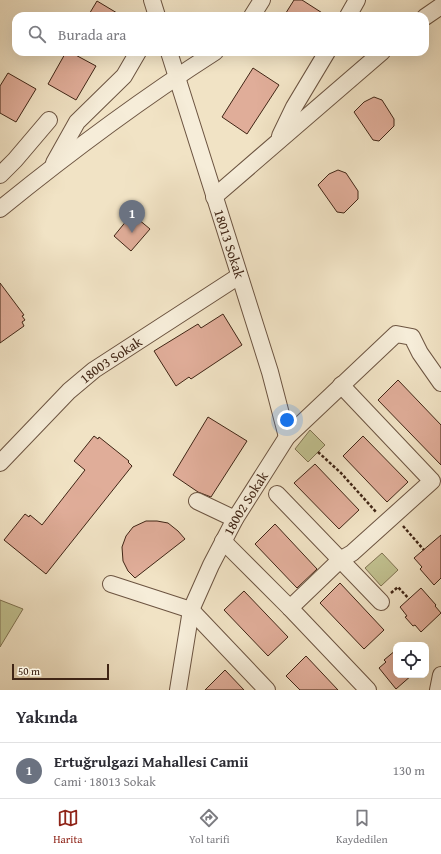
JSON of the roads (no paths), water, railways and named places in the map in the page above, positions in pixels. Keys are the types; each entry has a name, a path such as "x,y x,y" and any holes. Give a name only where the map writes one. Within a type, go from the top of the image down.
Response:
{"street":[{"path":"152,0 156,12"},
{"path":"254,12 262,0"},
{"path":"350,12 358,0"},
{"path":"431,13 436,0"},
{"path":"51,168 77,122 124,76 136,56"},
{"name":"18013 Sokak","path":"171,56 214,197 270,372 287,437"},
{"path":"0,209 51,168 178,76 209,56"},
{"path":"278,141 294,107 325,56"},
{"path":"214,197 377,56"},
{"path":"0,175 15,160 49,120"},
{"name":"18003 Sokak","path":"0,464 69,391 94,370 239,276"},
{"name":"18002 Sokak","path":"178,690 191,610 223,541 235,519 287,437 375,352 396,334 412,337 420,353 441,383"},
{"path":"290,608 340,560 352,553 432,481 341,385"},
{"path":"277,494 381,602"},
{"path":"197,501 235,519"},
{"path":"223,541 290,608 368,690"},
{"path":"111,584 191,610 267,690"},
{"path":"438,690 441,675"}],"place":[{"name":"Ertuğrulgazi Mahallesi Camii","path":"132,233"}]}
